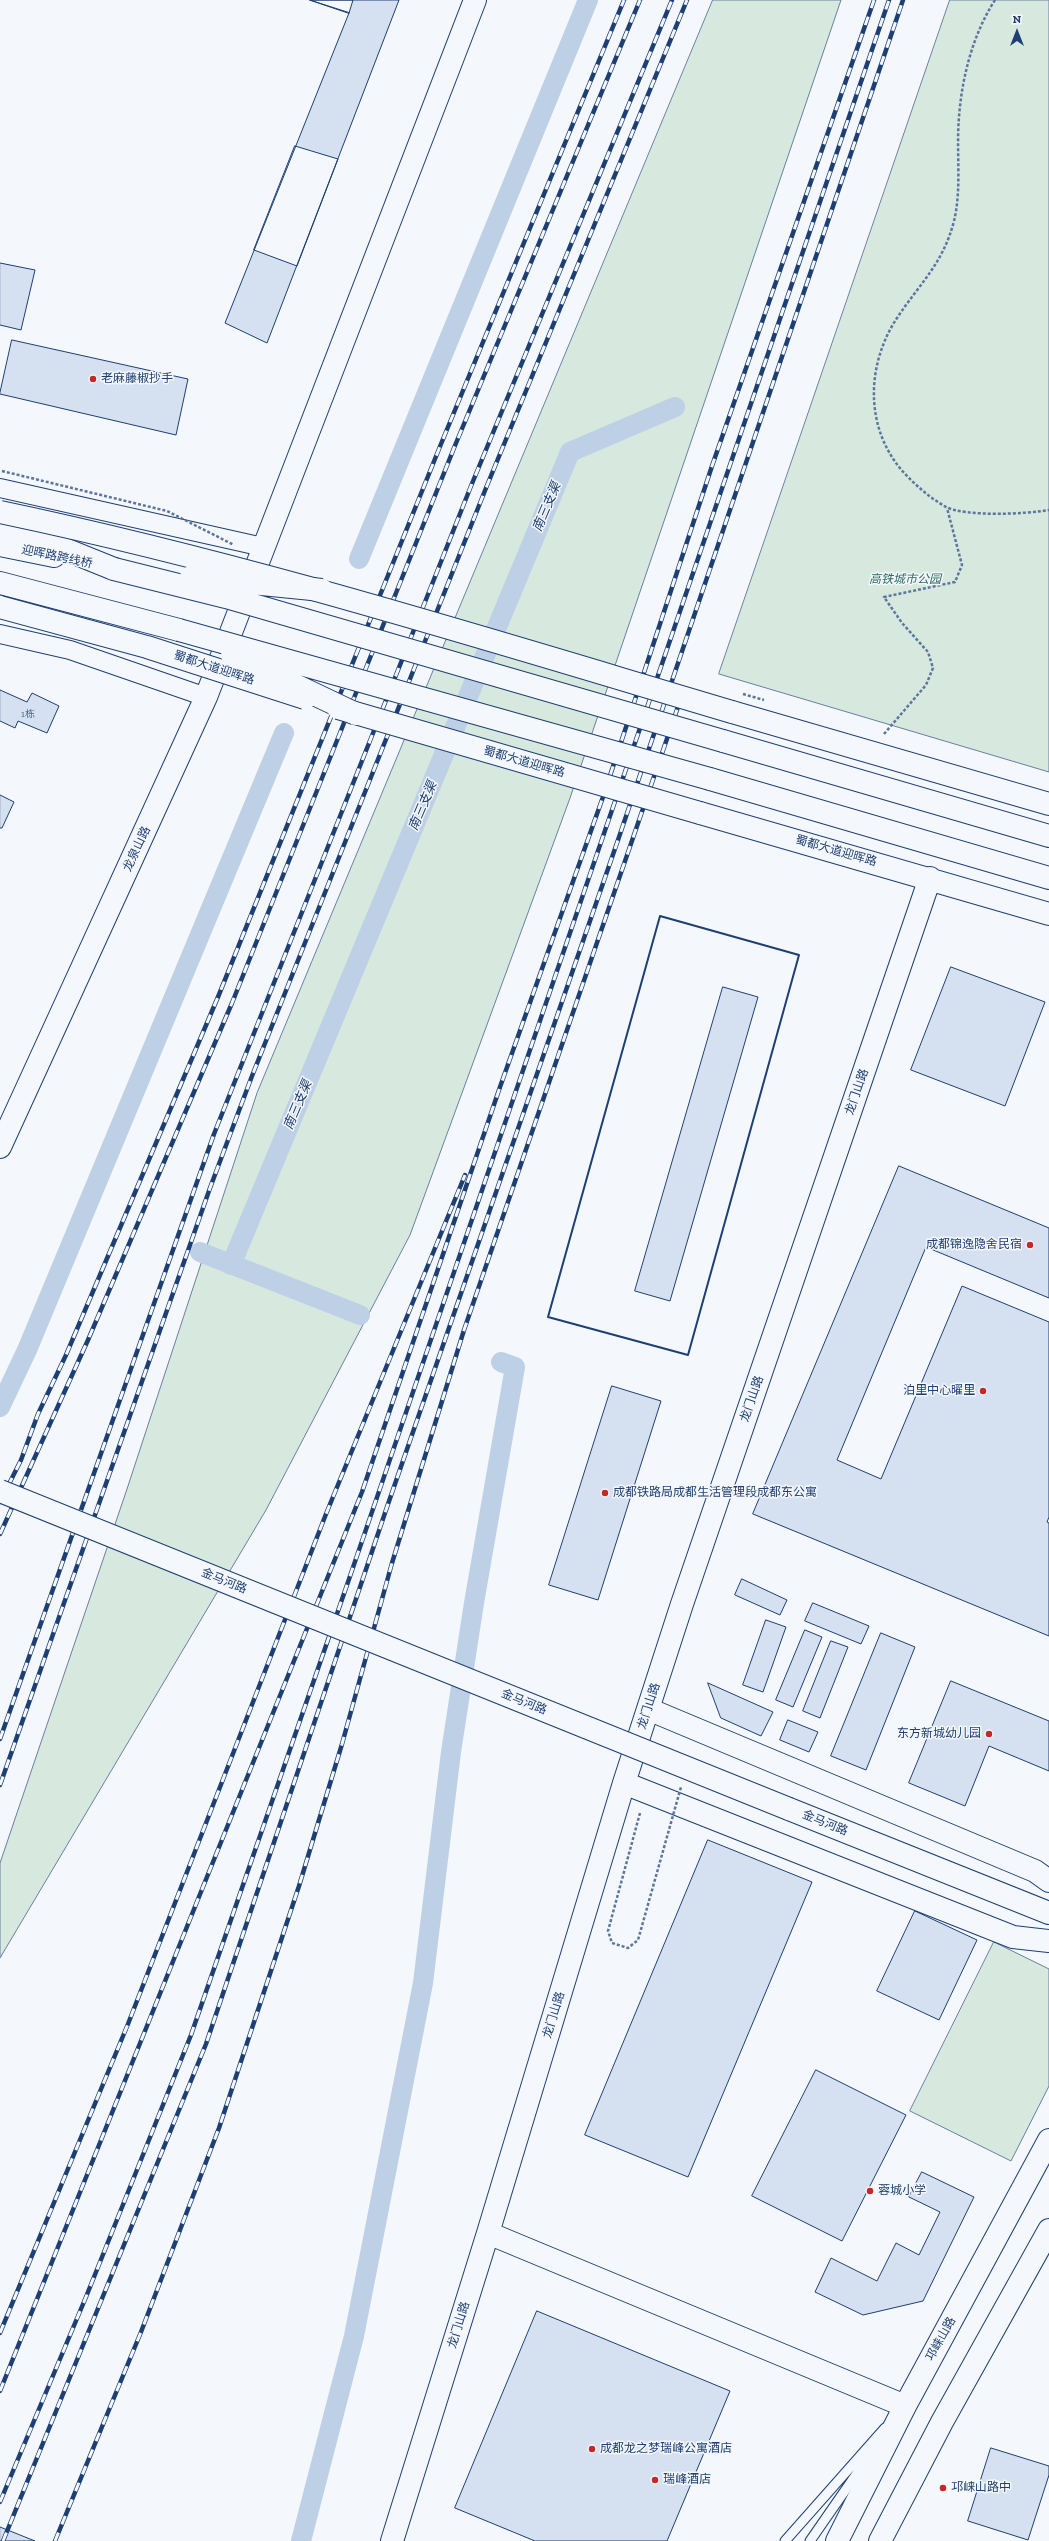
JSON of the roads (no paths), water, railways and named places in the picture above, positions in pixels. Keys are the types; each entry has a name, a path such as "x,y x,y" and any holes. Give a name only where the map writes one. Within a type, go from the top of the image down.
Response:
{"main road":[{"name":"龙泉山路","path":"0,1147 206,697 475,0"},
{"path":"0,512 106,534 322,590 967,782 1049,804"},
{"path":"0,523 114,569 226,598 1049,836"},
{"name":"迎晖路跨线桥","path":"0,544 114,569"},
{"path":"114,569 322,590"},
{"path":"0,583 103,608 710,779 1049,878"},
{"path":"0,597 103,608"},
{"name":"蜀都大道迎晖路","path":"0,607 147,647 356,714 930,878 1049,914"},
{"path":"179,630 356,714"},
{"path":"967,782 1049,800"},
{"name":"龙门山路","path":"392,2541 488,2234 624,1783 687,1589 930,878"},
{"path":"1024,906 1049,924"},
{"name":"金马河路","path":"0,1491 1049,1913"},
{"path":"648,1710 1035,1871 1049,1881"},
{"path":"624,1783 1012,1937 1049,1941"},
{"name":"邛崃山路","path":"837,2541 905,2406 1049,2140"},
{"path":"880,2541 942,2422 1049,2230"},
{"path":"488,2234 905,2406"}],"street":[{"path":"0,488 263,547"},
{"path":"0,634 70,650 206,697"}],"lane":[{"path":"785,2541 905,2406"},
{"path":"810,2541 905,2406"}],"waterway":[{"path":"359,559 588,0"},
{"name":"南三支渠","path":"231,1265 570,452 675,407"},
{"path":"0,1407 27,1350 284,733"},
{"path":"200,1252 360,1315"},
{"path":"301,2541 354,2336 423,1983 451,1752 474,1603 515,1367 501,1362"}],"railway":[{"path":"0,1502 21,1460 38,1414 66,1355 218,997 441,444 624,0"},
{"path":"0,1534 88,1340 232,1003 454,448 640,0"},
{"path":"0,1739 214,1134 471,486 672,0"},
{"path":"0,1785 210,1188 252,1076 486,488 687,0"},
{"path":"0,2391 362,1492 500,1087 603,797 712,466 874,0"},
{"path":"0,2502 86,2297 191,2035 347,1585 889,0"},
{"path":"3,2541 206,2044 387,1507 618,840 903,0"},
{"path":"55,2541 141,2332 219,2128 299,1886 342,1744 392,1563 464,1330 681,698"},
{"path":"0,2333 128,2024 326,1514 465,1175"}],"place":[{"name":"老麻藤椒抄手","path":"93,379"},
{"name":"成都锦逸隐舍民宿","path":"1030,1245"},
{"name":"泊里中心曜里","path":"983,1391"},
{"name":"成都铁路局成都生活管理段成都东公寓","path":"605,1493"},
{"name":"东方新城幼儿园","path":"989,1734"},
{"name":"蓉城小学","path":"870,2191"},
{"name":"成都龙之梦瑞峰公寓酒店","path":"592,2449"},
{"name":"瑞峰酒店","path":"655,2480"},
{"name":"邛崃山路中","path":"943,2488"}],"park label":[{"name":"高铁城市公园","path":"905,580"}]}
